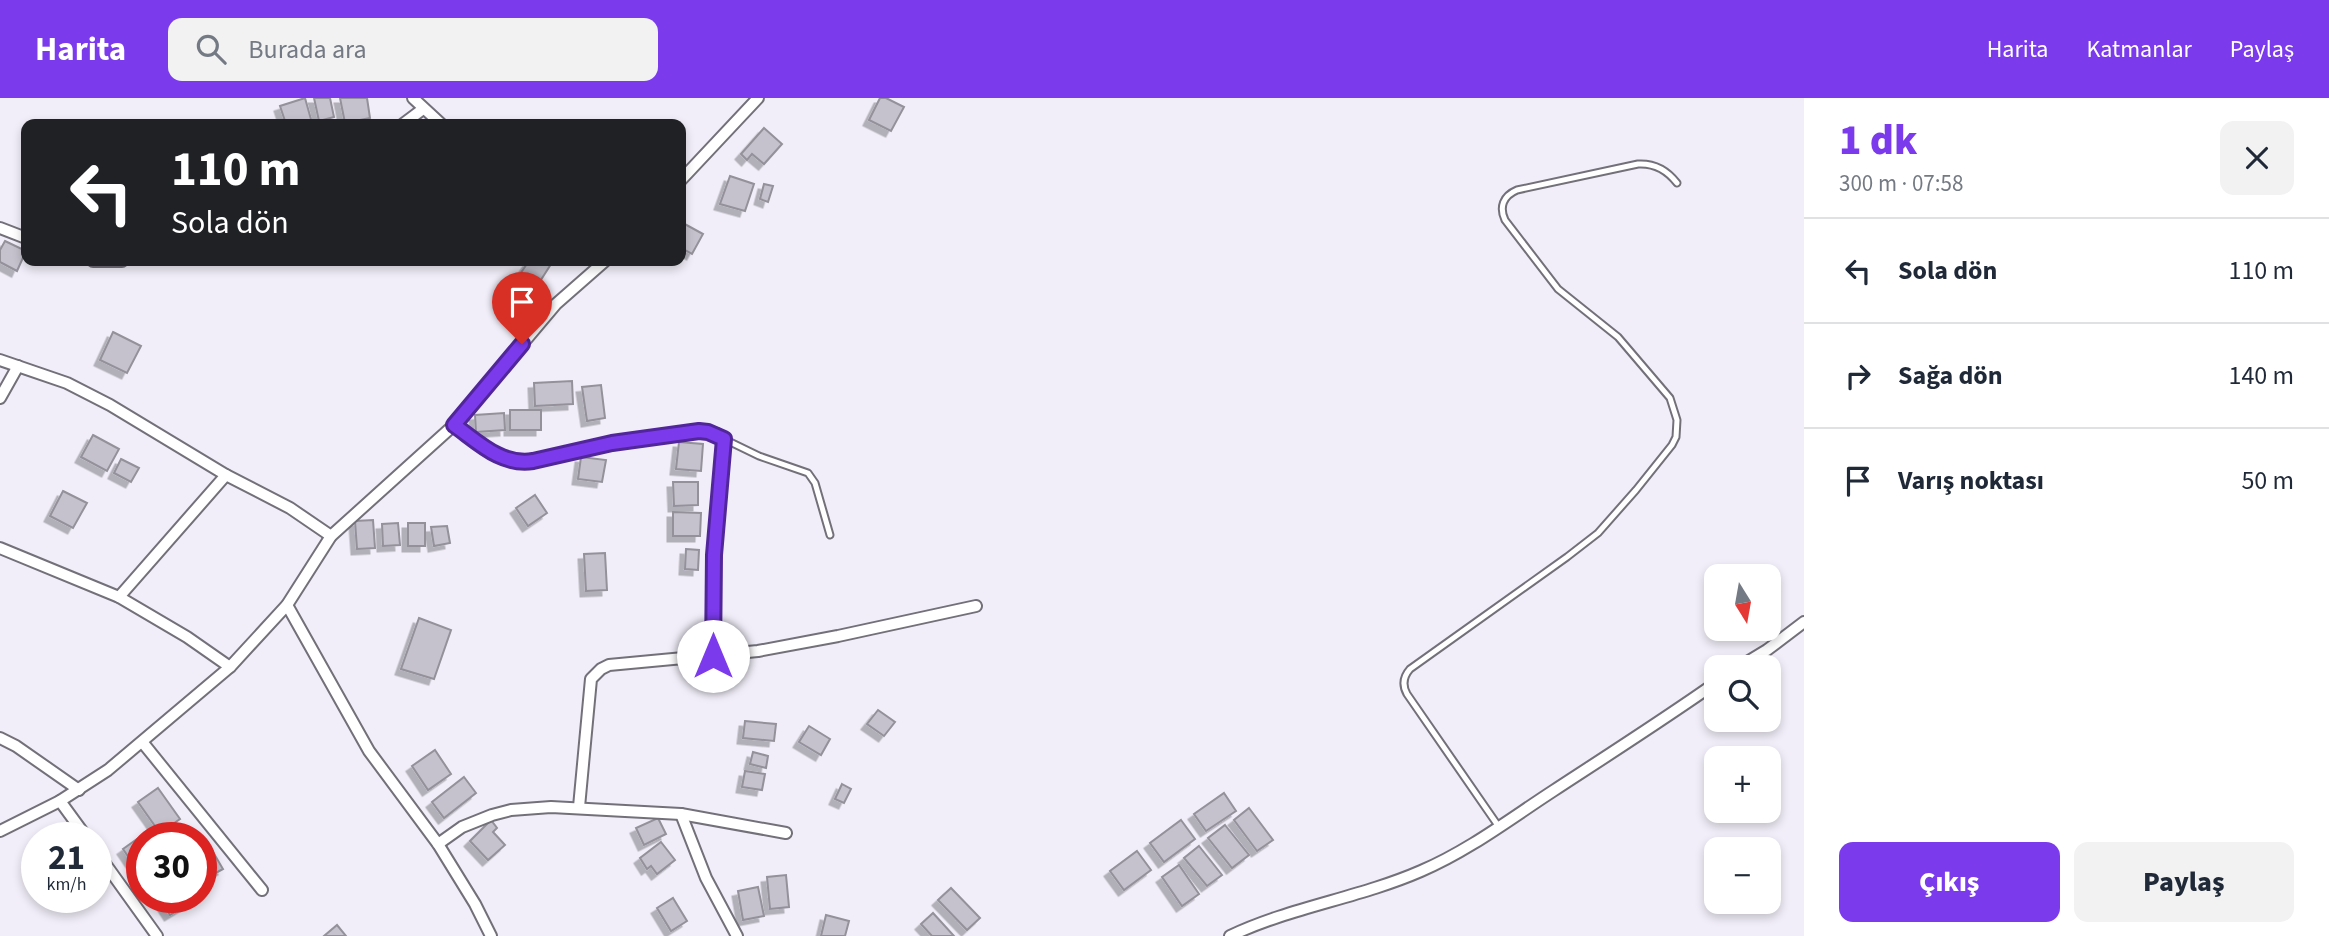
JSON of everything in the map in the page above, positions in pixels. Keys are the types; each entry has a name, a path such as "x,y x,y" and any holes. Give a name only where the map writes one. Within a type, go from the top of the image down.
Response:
{"street":[{"path":"414,98 435,119"},
{"path":"686,175 758,98"},
{"path":"410,119 423,109"},
{"path":"0,228 21,236"},
{"path":"0,831 79,790 143,743 230,667 287,605 331,536 454,425 556,304 598,266"},
{"path":"0,360 67,383 110,405 226,475 290,508 331,536"},
{"path":"0,398 18,366"},
{"path":"454,425 505,460 523,463 612,443 690,432 708,432 724,439 714,555 713,656"},
{"path":"119,597 226,475"},
{"path":"0,548 119,597 187,637 230,667"},
{"path":"287,605 369,751 438,844 475,904 491,936"},
{"path":"579,807 591,680 601,668 617,663 713,656 814,641 976,606"},
{"path":"1759,655 1804,622"},
{"path":"1230,936 1280,916 1411,876 1462,851 1704,691"},
{"path":"0,738 16,746 79,790"},
{"path":"143,743 262,890"},
{"path":"60,801 75,822"},
{"path":"438,844 462,827 492,814 530,808 579,807 681,814 786,833"},
{"path":"681,814 706,878 737,936"},
{"path":"112,873 158,936"}],"lane":[{"path":"1499,827 1407,694 1405,676 1410,669 1598,533 1672,445 1677,429 1676,413 1670,398 1618,337 1567,299 1548,279 1505,220 1503,202 1508,194 1517,190 1638,164 1658,167 1677,183"},
{"path":"724,439 760,456 808,473 815,483 830,535"}],"building":[{"path":"305,98 311,119 284,119 280,106"},
{"path":"314,98 330,98 334,117 319,119"},
{"path":"340,98 367,98 370,118 344,119"},
{"path":"880,98 886,98 904,107 891,131 869,120"},
{"path":"764,128 782,144 764,164 752,154 747,160 741,154"},
{"path":"730,176 754,184 745,211 720,204"},
{"path":"764,184 773,186 768,202 760,199"},
{"path":"686,225 703,234 692,254 686,251"},
{"path":"5,241 21,249 21,262 17,271 0,262 0,250"},
{"path":"526,266 550,266 537,286 520,274"},
{"path":"113,332 141,346 127,373 100,360"},
{"path":"572,381 573,404 535,406 534,383"},
{"path":"601,385 605,418 587,421 582,387"},
{"path":"510,410 541,410 541,430 510,430"},
{"path":"504,413 505,430 476,432 475,415"},
{"path":"93,435 119,449 107,471 81,457"},
{"path":"679,442 703,444 701,471 676,469"},
{"path":"581,457 606,460 602,482 578,479"},
{"path":"121,459 139,468 131,482 114,473"},
{"path":"673,482 698,482 698,505 674,506"},
{"path":"63,491 87,503 73,528 50,516"},
{"path":"535,495 547,513 528,526 516,508"},
{"path":"673,512 701,513 700,536 673,536"},
{"path":"373,520 375,548 357,549 355,521"},
{"path":"398,523 400,545 383,546 382,524"},
{"path":"408,523 425,523 425,546 408,546"},
{"path":"447,526 450,543 434,546 431,527"},
{"path":"686,549 699,550 698,570 685,569"},
{"path":"605,553 607,590 586,591 584,554"},
{"path":"419,618 451,630 434,679 401,669"},
{"path":"878,710 895,722 884,736 867,724"},
{"path":"745,721 776,724 774,741 743,738"},
{"path":"809,726 830,739 821,755 799,742"},
{"path":"435,750 451,774 428,790 412,766"},
{"path":"753,752 768,756 766,768 750,764"},
{"path":"745,771 765,774 762,790 742,787"},
{"path":"464,777 476,793 444,818 432,802"},
{"path":"842,784 851,789 844,803 835,799"},
{"path":"158,788 180,819 176,822 152,822 138,802"},
{"path":"1224,793 1236,811 1206,831 1194,814"},
{"path":"1249,808 1273,840 1257,851 1234,820"},
{"path":"658,818 666,834 644,845 636,828"},
{"path":"491,820 497,828 493,832 505,845 488,860 470,841"},
{"path":"1181,820 1195,839 1164,862 1150,843"},
{"path":"1225,825 1249,855 1232,868 1208,838"},
{"path":"661,842 675,860 657,874 651,866 647,869 640,858"},
{"path":"1199,846 1222,875 1207,886 1184,858"},
{"path":"1137,851 1151,870 1124,890 1110,871"},
{"path":"217,859 223,869 217,872"},
{"path":"1179,865 1199,894 1182,906 1162,877"},
{"path":"786,875 789,907 770,909 767,877"},
{"path":"758,887 764,916 743,920 738,891"},
{"path":"951,888 980,918 967,930 938,900"},
{"path":"673,898 687,921 671,931 657,908"},
{"path":"933,913 954,936 932,936 921,924"},
{"path":"826,915 849,921 845,936 821,936"},
{"path":"337,925 346,936 324,936"}],"route":[{"path":"522,344 454,425 505,460 523,463 612,443 699,431 717,434 724,439 714,555 713,656"}]}
